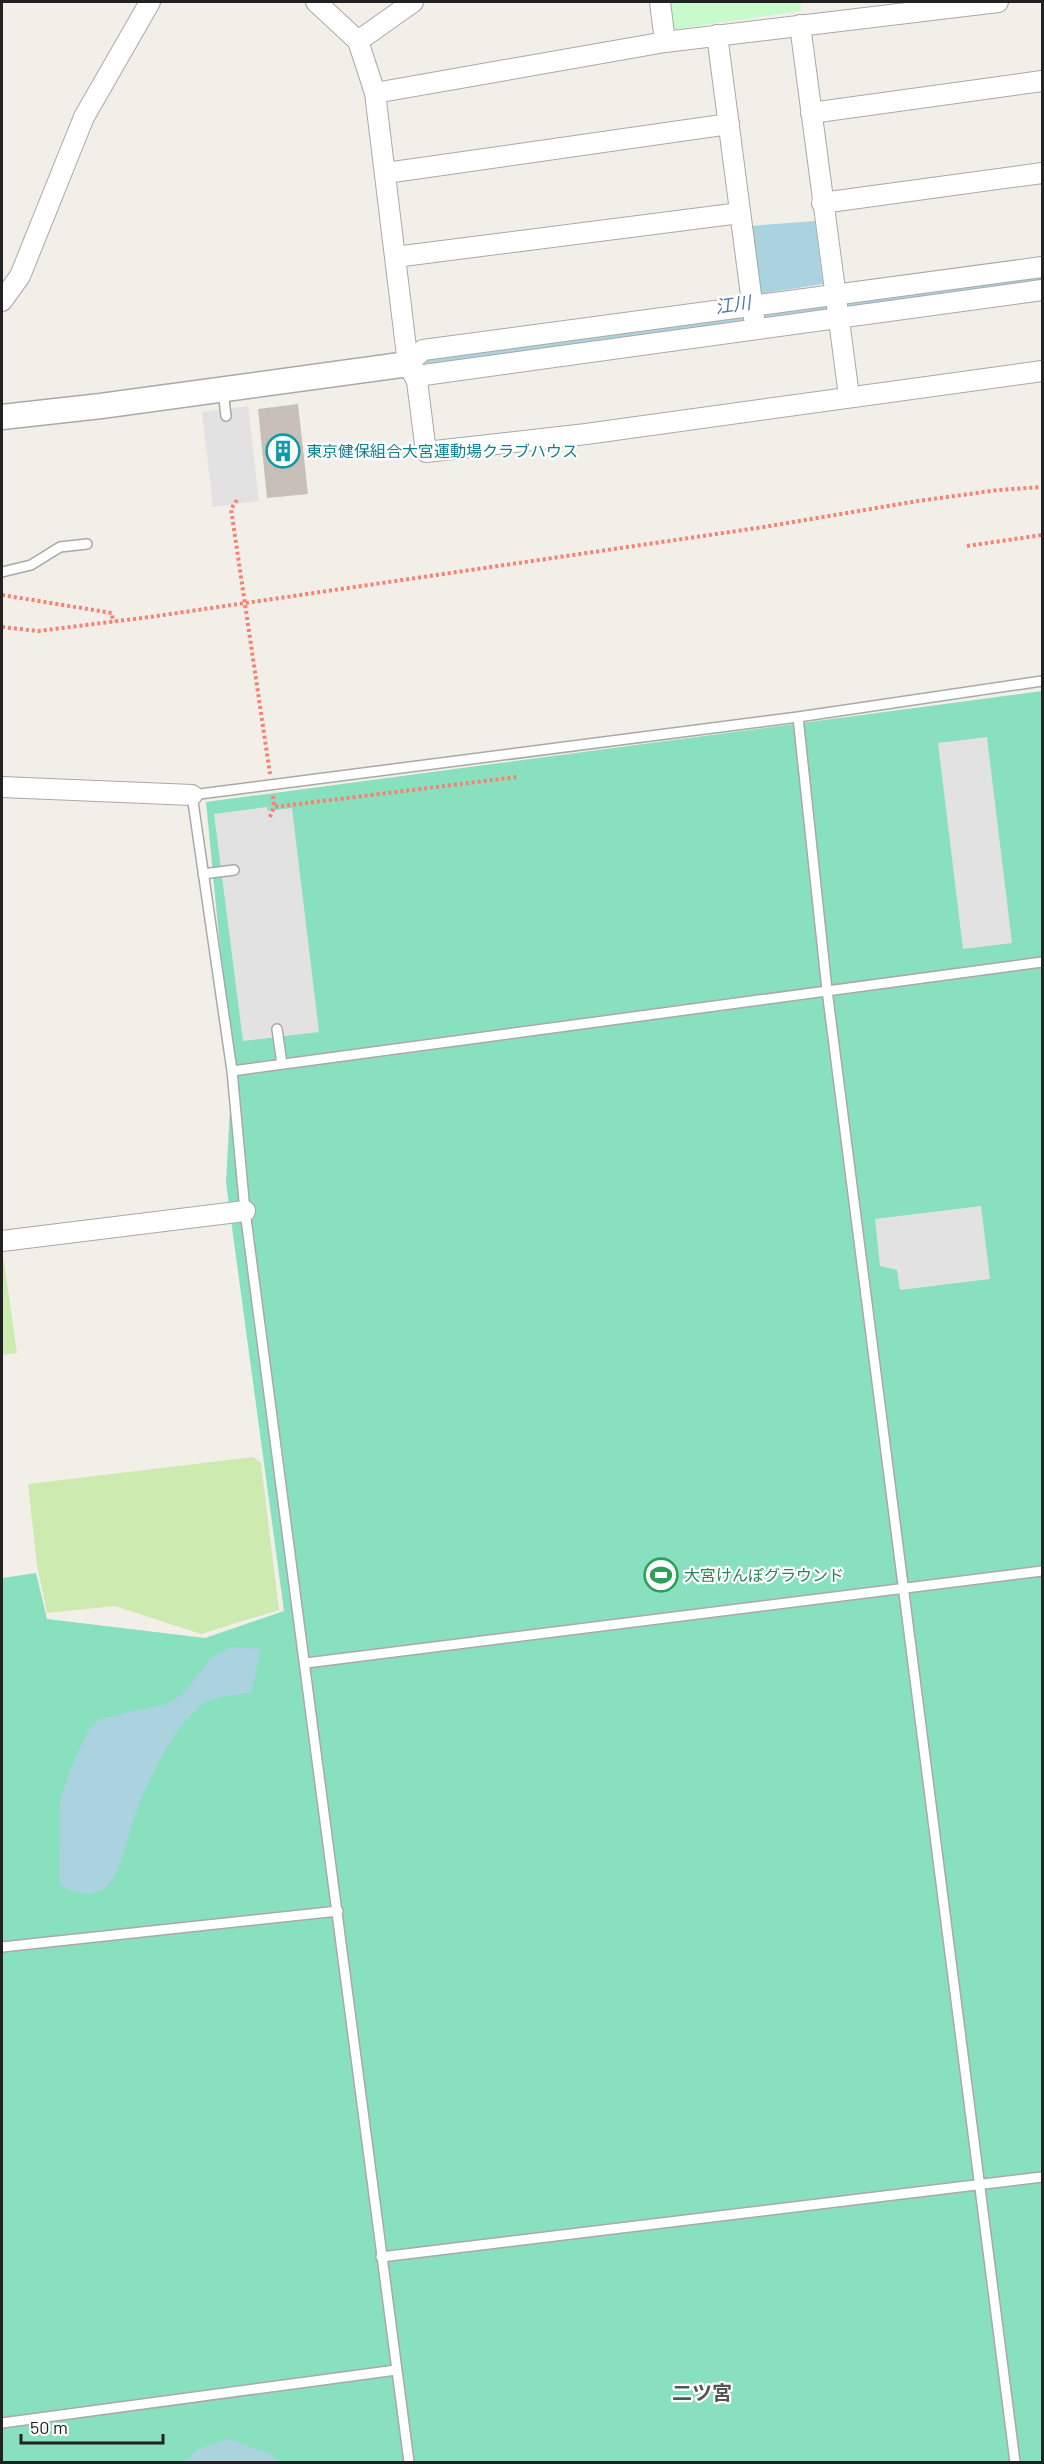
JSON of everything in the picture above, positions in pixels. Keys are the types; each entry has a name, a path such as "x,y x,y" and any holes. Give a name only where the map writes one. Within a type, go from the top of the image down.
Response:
{"street":[{"path":"2,301 20,276 84,117 150,2"},
{"path":"316,2 358,41 375,93 410,369 417,381 426,452 586,434 1042,370"},
{"path":"358,41 413,2"},
{"path":"660,2 665,42"},
{"path":"375,93 665,42 964,4 999,2"},
{"path":"800,25 849,396"},
{"path":"717,35 754,317"},
{"path":"811,113 1042,81"},
{"path":"386,173 729,124"},
{"path":"822,203 1042,173"},
{"path":"395,257 740,213"},
{"path":"836,307 1042,267"},
{"path":"2,417 101,406 223,388 410,369 423,350 836,307 1042,290"},
{"path":"2,786 192,795"},
{"path":"2,1241 245,1211"}],"lane":[{"path":"223,388 226,416"},
{"path":"2,572 31,565 60,547 87,544"},
{"path":"409,2463 245,1211 232,1071 192,795 798,717 1042,681"},
{"path":"798,717 827,990 1015,2463"},
{"path":"203,874 234,870"},
{"path":"232,1071 1042,962"},
{"path":"277,1029 282,1064"},
{"path":"306,1663 1042,1571"},
{"path":"2,1947 338,1911"},
{"path":"381,2257 1042,2177"},
{"path":"2,2423 396,2370"}],"path":[{"path":"2,627 38,631 113,622 626,548 930,499 1042,487"},
{"path":"237,500 231,509 271,785"},
{"path":"968,546 1042,535"},
{"path":"2,595 112,613 113,622"},
{"path":"270,817 274,807 517,777"}],"green space":[{"path":"667,2 801,2 801,11 670,30"},
{"name":"大宮けんぽグラウンド","path":"1042,691 1042,2462 2,2462 2,1578 36,1573 47,1619 205,1638 284,1611 226,1183 232,1071 206,802"},
{"path":"2,1261 4,1261 17,1353 2,1355"},
{"path":"253,1457 261,1463 279,1610 201,1634 115,1606 47,1613 37,1565 28,1484"}],"shaded area":[{"path":"248,406 259,501 213,507 202,412"},
{"path":"987,737 1012,943 963,949 938,743"},
{"path":"267,807 268,811 292,808 319,1032 243,1041 214,814"},
{"path":"981,1206 990,1279 900,1290 897,1270 880,1266 875,1219"}],"water":[{"path":"815,221 823,284 758,294 750,226"},
{"path":"232,1647 261,1649 251,1692 208,1701 181,1727 144,1791 120,1863 108,1885 97,1892 90,1893 76,1892 64,1887 59,1883 60,1800 89,1729 100,1719 167,1704 183,1694 211,1658"},
{"path":"228,2439 271,2454 282,2462 185,2462 196,2450"}],"building":[{"name":"東京健保組合大宮運動場クラブハウス","path":"298,404 308,494 267,498 258,409"}],"waterway":[{"name":"江川","path":"428,361 1042,278"}],"place":[{"name":"東京健保組合大宮運動場クラブハウス","path":"283,451"},
{"name":"大宮けんぽグラウンド","path":"661,1575"}],"district":[{"name":"二ツ宮","path":"702,2393"}]}
